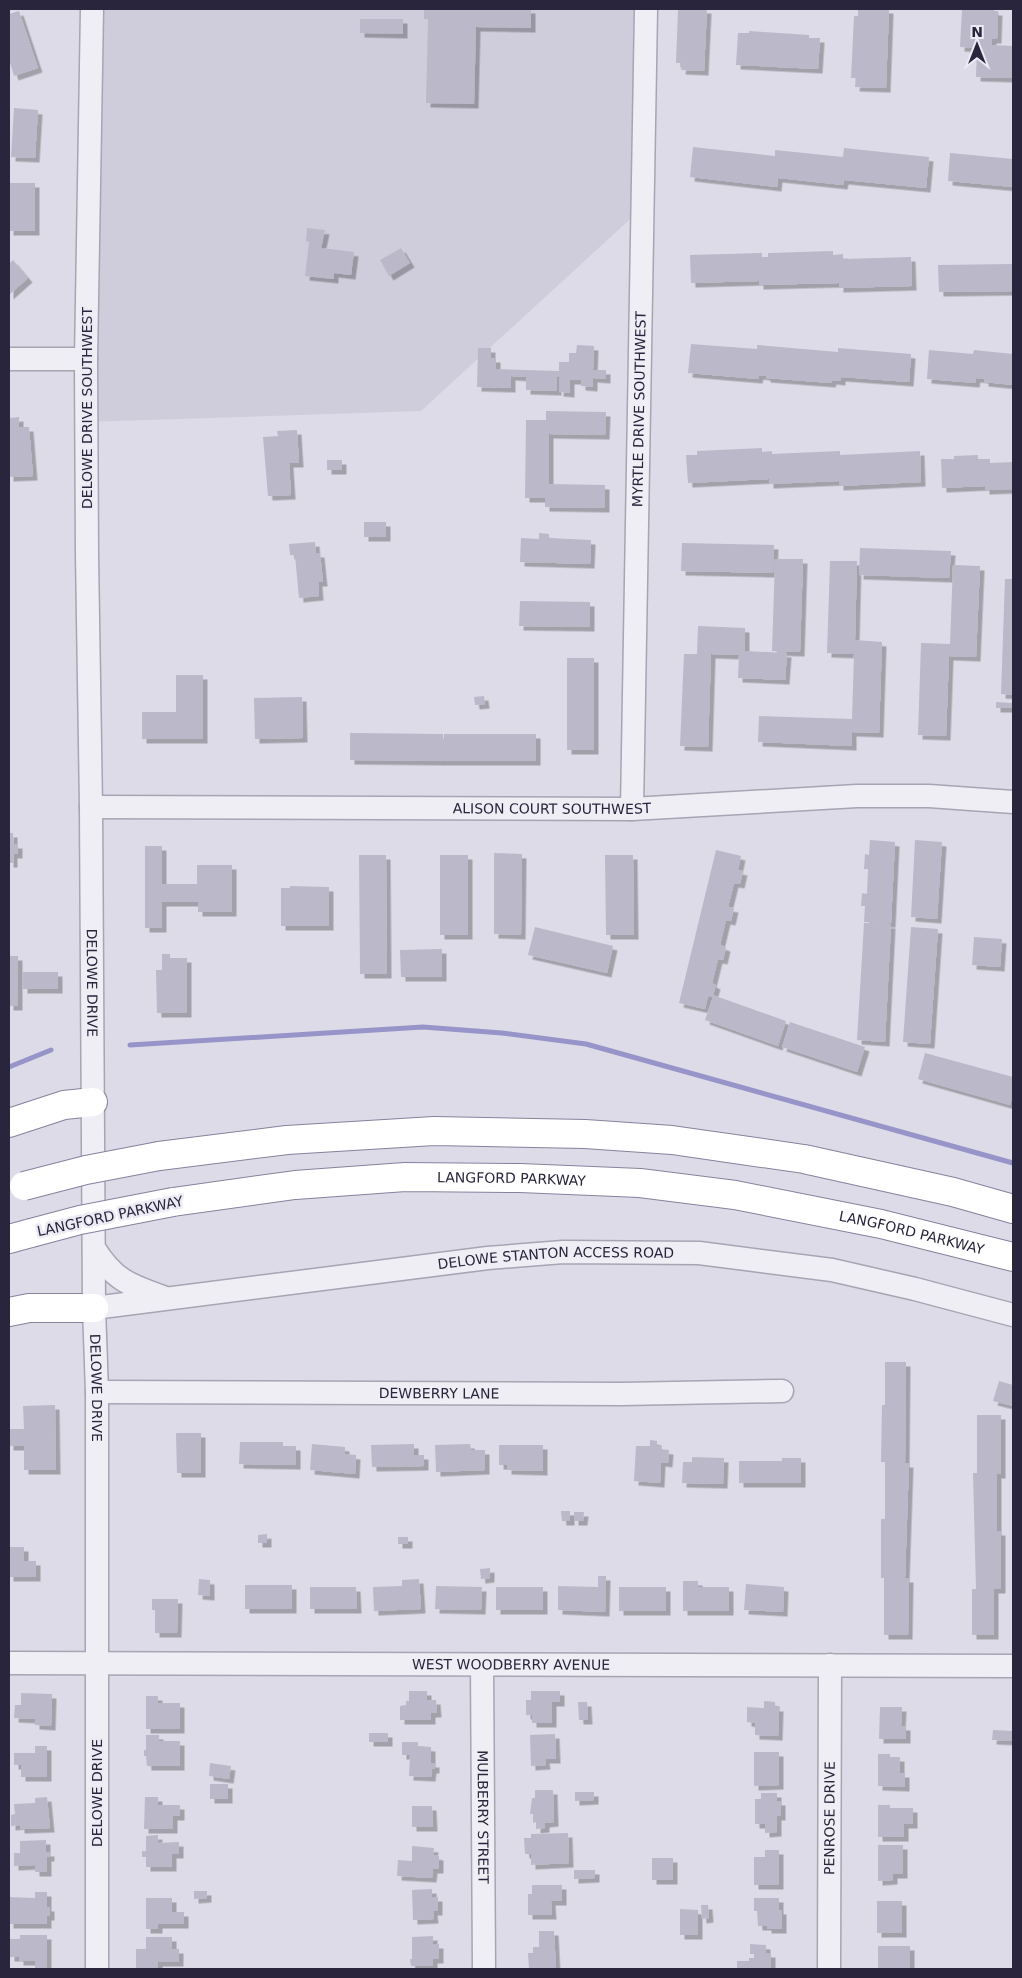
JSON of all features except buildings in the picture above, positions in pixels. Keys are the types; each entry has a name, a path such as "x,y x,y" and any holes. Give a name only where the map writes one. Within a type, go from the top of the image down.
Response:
{"highway":[{"path":"9,1123 64,1105 93,1102"},
{"path":"16,1188 86,1170 158,1156 287,1140 434,1131 614,1136 672,1140 804,1159 952,1192 1013,1208"},
{"name":"LANGFORD PARKWAY","path":"20,1236 80,1220 173,1202 295,1185 406,1177 520,1178 640,1183 745,1197 880,1224 1013,1257"},
{"path":"9,1312 29,1308 94,1308"}],"street":[{"name":"DELOWE DRIVE SOUTHWEST","path":"92,9 86,359 87,555 92,807"},
{"name":"MYRTLE DRIVE SOUTHWEST","path":"632,809 646,9"},
{"path":"9,359 86,359"},
{"name":"ALISON COURT SOUTHWEST","path":"92,807 632,809 857,796 929,796 1013,802"},
{"name":"DELOWE DRIVE","path":"92,807 94,1308 97,1392 96,1969"},
{"path":"94,1248 114,1275 135,1287 166,1298"},
{"name":"DELOWE STANTON ACCESS ROAD","path":"94,1308 525,1255 563,1252 699,1253 832,1270 915,1288 1013,1315"},
{"name":"DEWBERRY LANE","path":"97,1392 622,1394 782,1391"},
{"name":"WEST WOODBERRY AVENUE","path":"9,1664 1013,1666"},
{"name":"MULBERRY STREET","path":"482,1665 484,1969"},
{"name":"PENROSE DRIVE","path":"828,1969 830,1665"}],"shaded area":[{"path":"99,9 640,9 639,211 421,411 86,422"}],"waterway":[{"path":"130,1045 423,1027 502,1033 586,1044 1013,1163"},
{"path":"9,1067 51,1050"}]}
